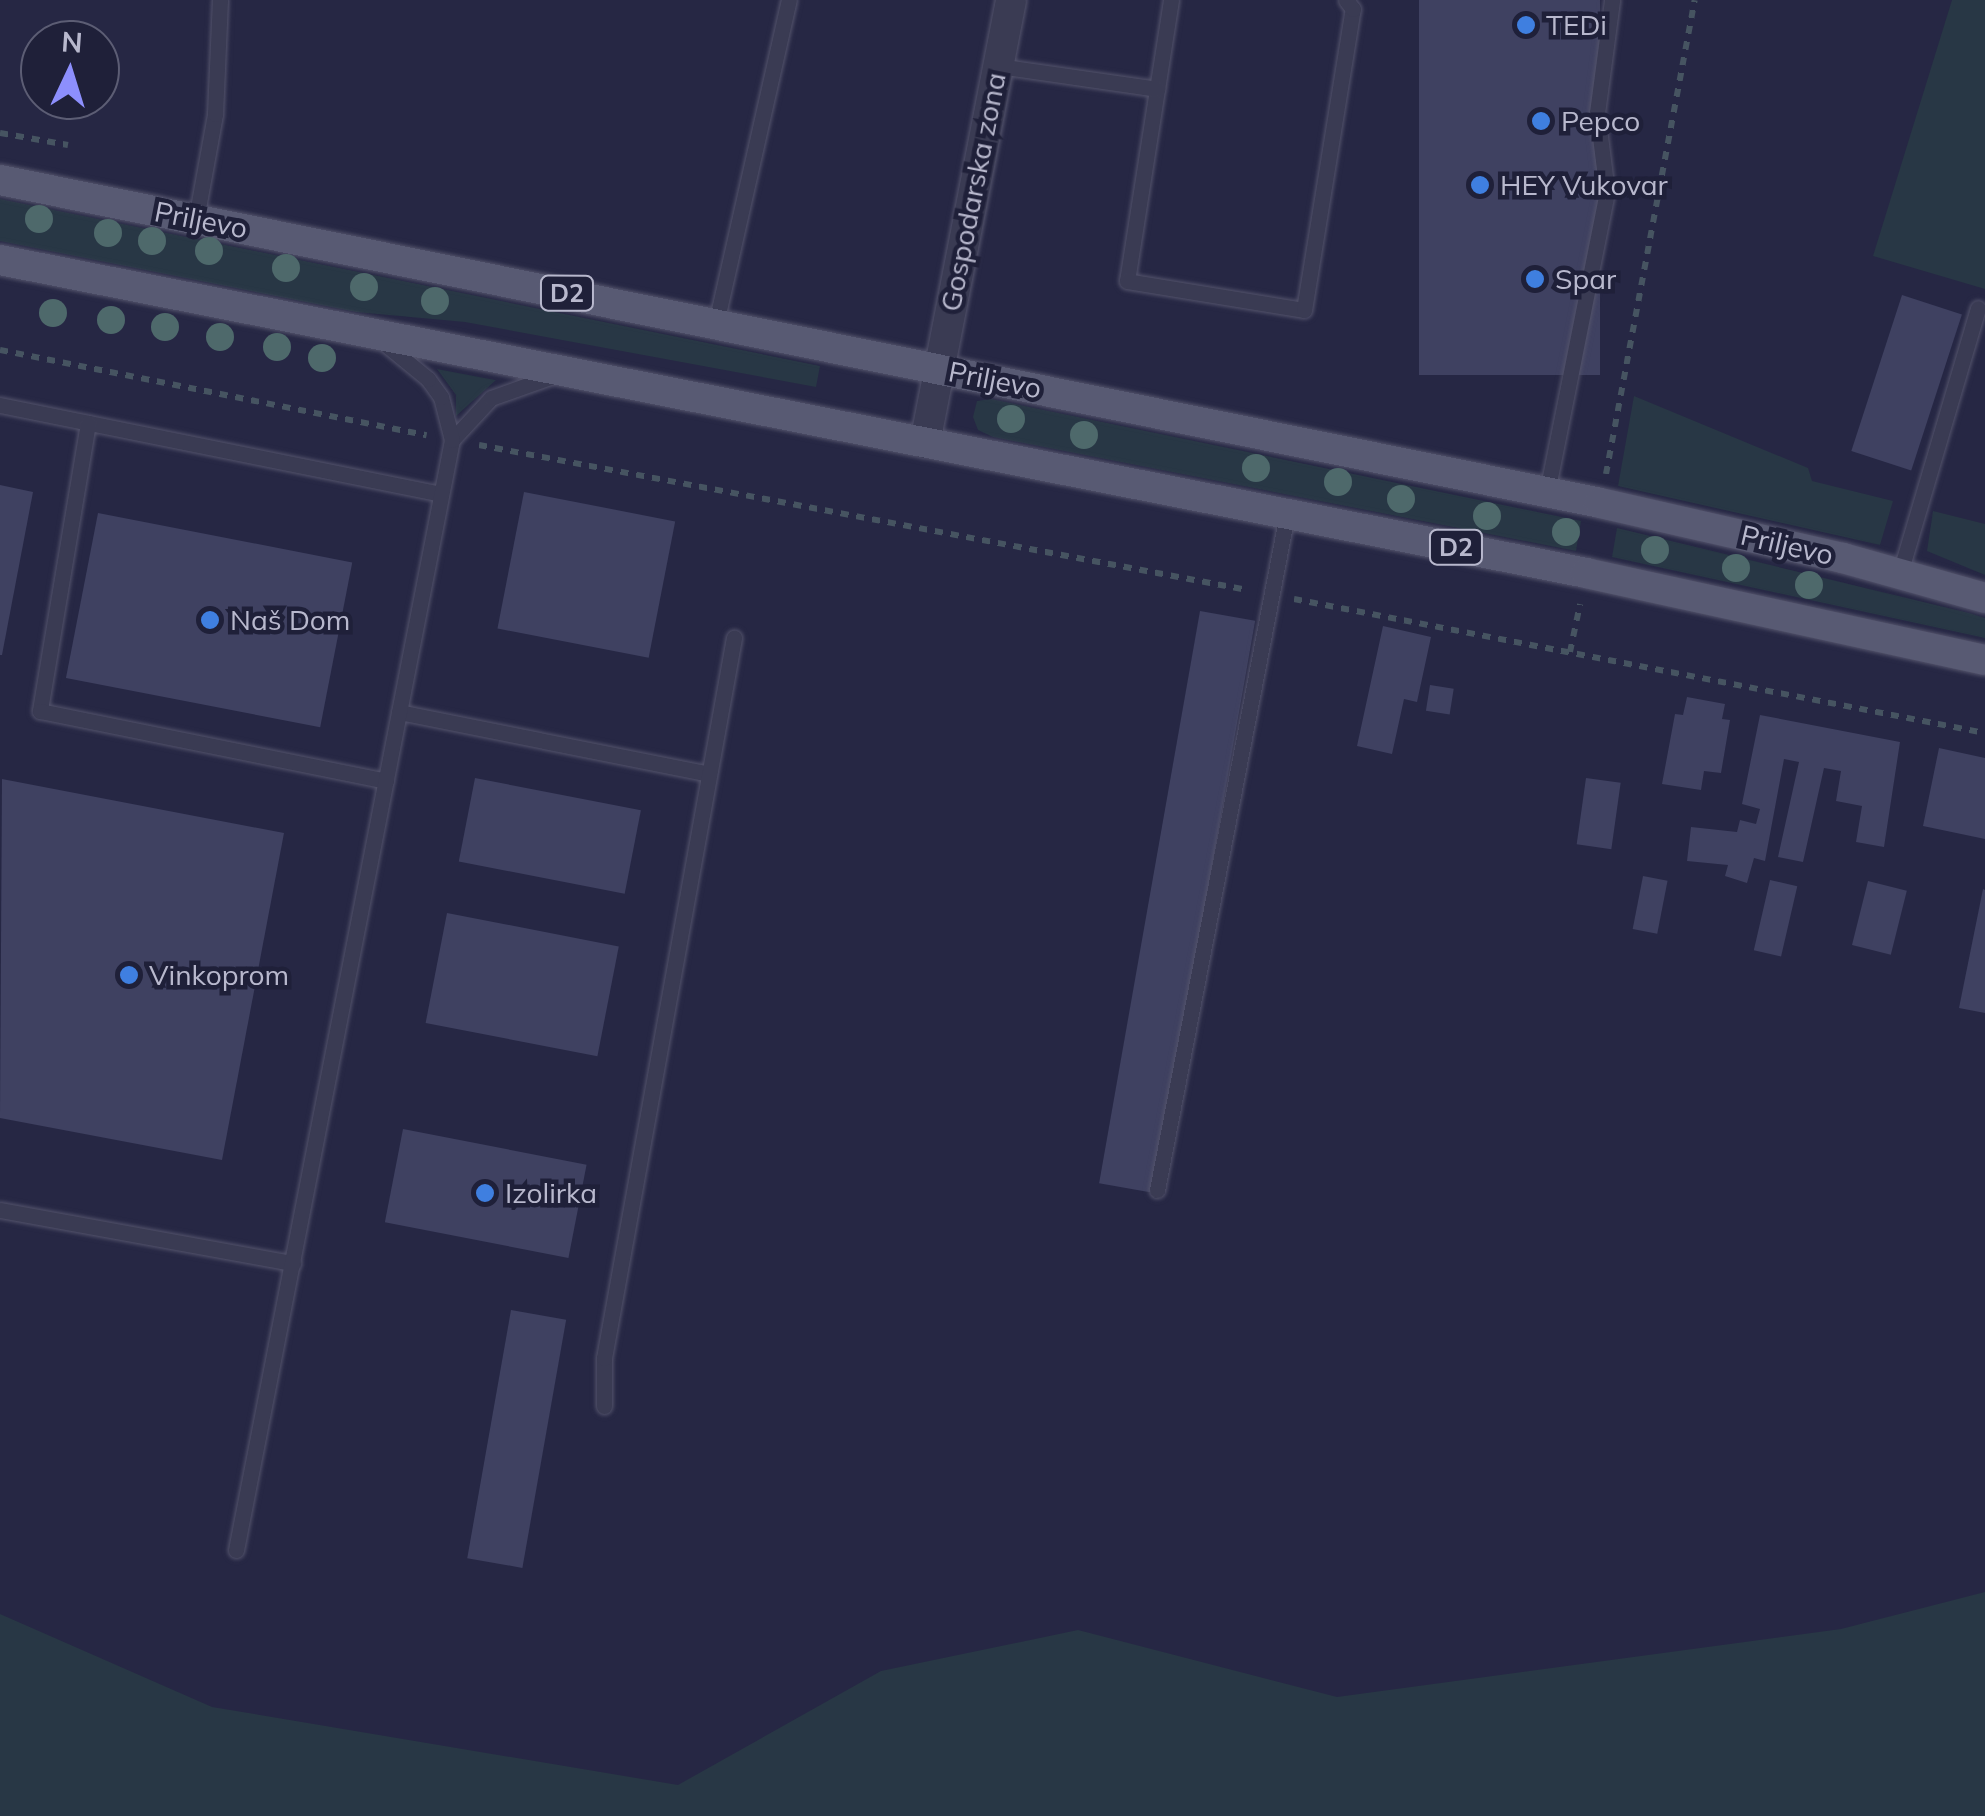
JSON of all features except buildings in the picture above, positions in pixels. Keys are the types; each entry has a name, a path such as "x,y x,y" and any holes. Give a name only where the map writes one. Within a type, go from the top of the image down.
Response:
{"main road":[{"name":"Priljevo","path":"0,180 1547,492 1900,573 1985,598"},
{"name":"D2","path":"0,260 1586,573 1985,660"}],"street":[{"name":"Gospodarska zona","path":"925,443 1011,0"}],"lane":[{"path":"196,219 215,114 220,0"},
{"path":"716,323 789,0"},
{"path":"1171,0 1127,281 1304,310 1353,9 1346,0"},
{"path":"1547,492 1607,192 1597,113 1612,0"},
{"path":"998,66 1157,89"},
{"path":"1900,573 1978,308"},
{"path":"236,1550 452,440 441,397 428,379 372,334"},
{"path":"452,440 491,398 529,381 574,374"},
{"path":"0,405 440,494"},
{"path":"88,424 40,710 386,781"},
{"path":"1157,1190 1287,514"},
{"path":"604,1406 604,1358 734,638"},
{"path":"398,712 708,774"},
{"path":"0,1210 293,1263"}],"path":[{"path":"1600,504 1695,0"},
{"path":"0,133 68,146"},
{"path":"0,350 1985,732"},
{"path":"1570,652 1586,573"}],"shaded area":[{"path":"1952,0 1985,0 1985,289 1873,256"},
{"path":"0,199 820,366 816,387 465,322 356,312 0,241"},
{"path":"437,369 496,380 456,416 456,395"},
{"path":"1634,396 1808,468 1812,481 1893,501 1880,545 1618,486"},
{"path":"991,399 1581,521 1576,551 993,437 978,430 973,417 977,401"},
{"path":"1933,511 1985,524 1985,575 1927,551"},
{"path":"1617,528 1969,613 1985,618 1985,638 1612,557"},
{"path":"1985,1592 1985,1816 0,1816 0,1614 212,1707 678,1785 881,1671 1078,1630 1337,1697 1841,1629"}],"place":[{"name":"TEDi","path":"1526,25"},
{"name":"Pepco","path":"1541,121"},
{"name":"HEY Vukovar","path":"1480,185"},
{"name":"Spar","path":"1535,279"},
{"name":"Naš Dom","path":"210,620"},
{"name":"Vinkoprom","path":"129,975"},
{"name":"Izolirka","path":"485,1193"}]}
